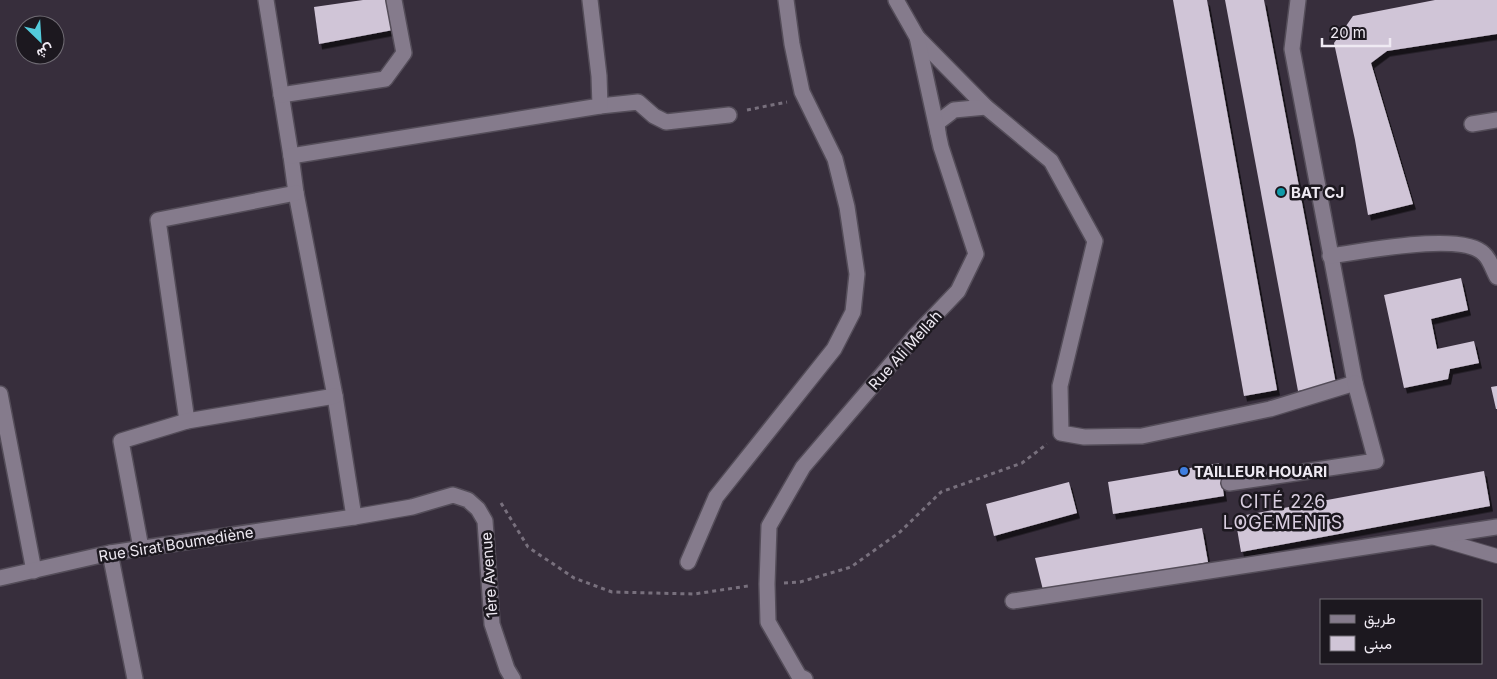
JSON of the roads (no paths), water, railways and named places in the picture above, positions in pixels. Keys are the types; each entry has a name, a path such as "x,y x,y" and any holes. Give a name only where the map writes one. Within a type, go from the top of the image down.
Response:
{"street":[{"path":"266,0 292,156 296,193 335,396 354,518"},
{"path":"281,95 386,79 404,53 394,0"},
{"path":"590,0 599,76 600,106"},
{"path":"688,562 716,497 834,348 853,312 857,274 848,207 835,160 802,92 792,44 786,0"},
{"name":"Rue Ali Mellah","path":"805,679 800,676 768,622 769,526 802,467 915,336 958,291 976,254 941,147 917,37 896,0"},
{"path":"1229,483 1376,462 1355,383 1292,49 1298,0"},
{"path":"917,37 986,107 1051,162 1095,241 1060,386 1061,433 1084,438 1142,436 1270,409 1355,383"},
{"path":"292,156 600,106 638,102 654,116 666,122 729,115"},
{"path":"941,147 937,123 954,110 986,107"},
{"path":"1472,124 1497,120"},
{"path":"187,421 158,220 296,193"},
{"path":"1330,256 1429,243 1470,245 1484,253 1497,277"},
{"path":"0,394 34,571"},
{"path":"141,548 121,441 187,421 335,396"},
{"name":"1ère Avenue","path":"354,518 412,507 453,495 468,500 478,509 485,521 492,624 507,669 513,679"},
{"name":"Rue Sirat Boumediène","path":"0,578 110,553 354,518"},
{"path":"1013,601 1497,527"},
{"path":"110,553 135,679"}],"lane":[{"path":"1432,537 1497,556"}],"place":[{"name":"BAT CJ","path":"1281,192"},
{"name":"TAILLEUR HOUARI","path":"1184,471"}],"district":[{"name":"CITÉ 226 LOGEMENTS","path":"1283,511"}]}
